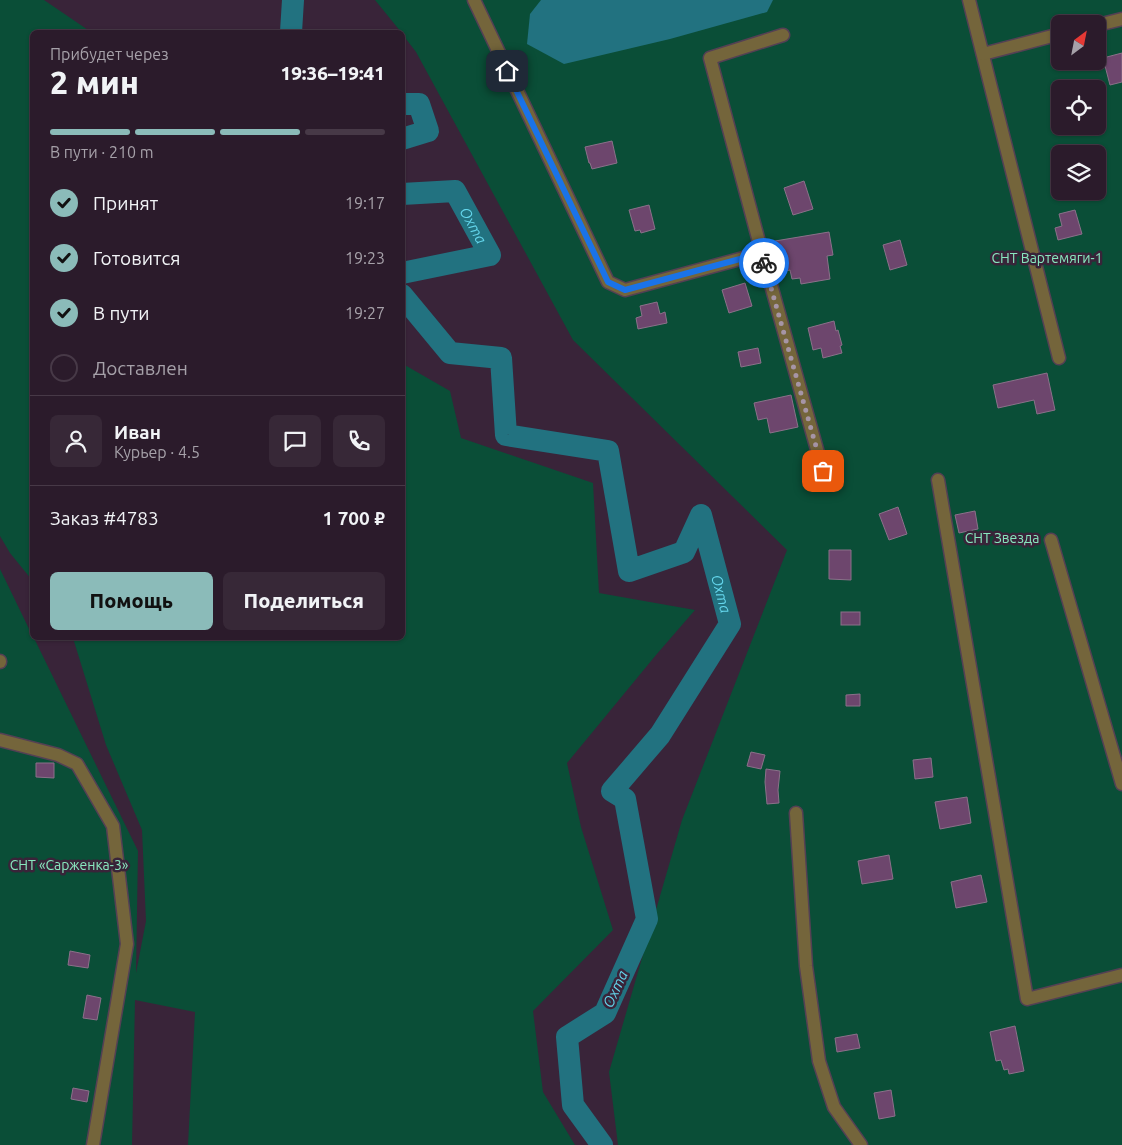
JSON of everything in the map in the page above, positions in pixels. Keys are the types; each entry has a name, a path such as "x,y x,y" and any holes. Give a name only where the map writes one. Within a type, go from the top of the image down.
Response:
{"street":[{"path":"474,0 608,282 625,290 762,253"},
{"path":"969,0 1059,358"},
{"path":"1106,23 1122,19"},
{"path":"783,35 710,58 823,471"},
{"path":"983,54 1051,36"},
{"path":"938,480 1028,999 1122,975"},
{"path":"1051,540 1122,784"},
{"path":"0,740 58,755 77,764 113,826 127,944 93,1145"},
{"path":"796,813 806,966 819,1060 834,1107 861,1145"}],"green space":[{"path":"0,0 44,0 88,30 30,30 30,578 10,553 0,536"},
{"path":"375,0 1122,0 1122,1145 618,1145 609,1072 682,820 787,550 573,340 416,52 405,38 405,30 399,30"},
{"name":"СНТ «Сарженка-3»","path":"405,365 450,391 461,438 593,483 599,593 695,610 567,763 581,827 613,930 533,1011 543,1092 575,1145 188,1145 195,1012 135,1000 132,1145 0,1145 0,569 30,631 30,640 35,640 138,851 136,973 146,921 142,830 106,745 74,640 405,640"}],"water":[{"path":"541,0 773,0 767,12 670,39 564,64 527,44 530,14"}],"building":[{"path":"1122,53 1122,82 1110,85 1106,70 1106,57"},
{"path":"612,141 617,163 592,169 585,147"},
{"path":"804,181 813,209 793,215 784,188"},
{"path":"649,205 655,229 641,233 640,230 635,231 629,210"},
{"path":"1075,210 1082,234 1058,240 1055,228 1062,226 1059,214"},
{"path":"829,232 833,255 827,256 830,279 801,284 800,278 792,279 790,270 780,272 775,241"},
{"path":"900,240 907,265 890,270 883,245"},
{"path":"745,283 752,306 729,313 722,290"},
{"path":"657,302 660,314 665,312 667,323 638,329 636,318 642,316 640,306"},
{"path":"834,321 842,345 840,346 842,353 823,358 821,348 813,350 808,328"},
{"path":"758,348 761,363 741,367 738,352"},
{"path":"1047,373 1055,410 1037,414 1034,400 998,408 993,385"},
{"path":"791,395 798,427 770,433 767,418 758,420 754,403"},
{"path":"898,507 907,534 889,540 879,514"},
{"path":"975,511 978,529 959,533 955,515"},
{"path":"829,550 851,550 851,580 829,579"},
{"path":"841,612 860,612 860,625 841,625"},
{"path":"860,694 860,706 846,706 846,695"},
{"path":"751,752 765,755 761,769 747,766"},
{"path":"931,758 933,777 915,779 913,760"},
{"path":"36,763 54,763 54,778 36,777"},
{"path":"766,769 780,771 779,803 767,804"},
{"path":"967,797 971,823 940,829 935,802"},
{"path":"889,855 893,879 862,884 858,861"},
{"path":"981,875 987,902 956,908 951,882"},
{"path":"70,951 90,955 88,968 68,965"},
{"path":"87,995 101,998 97,1020 83,1018"},
{"path":"1015,1026 1024,1071 1009,1074 1008,1069 1004,1070 1001,1060 996,1061 990,1032"},
{"path":"857,1034 860,1048 837,1052 835,1038"},
{"path":"73,1088 89,1091 87,1102 71,1099"},
{"path":"891,1090 895,1116 879,1119 874,1093"}],"waterway":[{"name":"Охта","path":"291,30 293,0"},
{"name":"Охта","path":"405,104 419,104 428,131 405,138"},
{"name":"Охта","path":"405,194 455,191 490,255 405,272"},
{"name":"Охта","path":"405,299 450,353 501,358 506,435 608,451 629,571 684,552 701,515 730,624 660,735 612,791 625,799 647,919 605,1013 567,1037 573,1105 602,1145"}],"way so far":[{"path":"764,263 823,471"}],"route":[{"path":"507,71 608,282 625,290 762,253 764,263"}],"park label":[{"name":"СНТ Вартемяги-1","path":"1047,258"},
{"name":"СНТ Звезда","path":"1002,538"}]}
